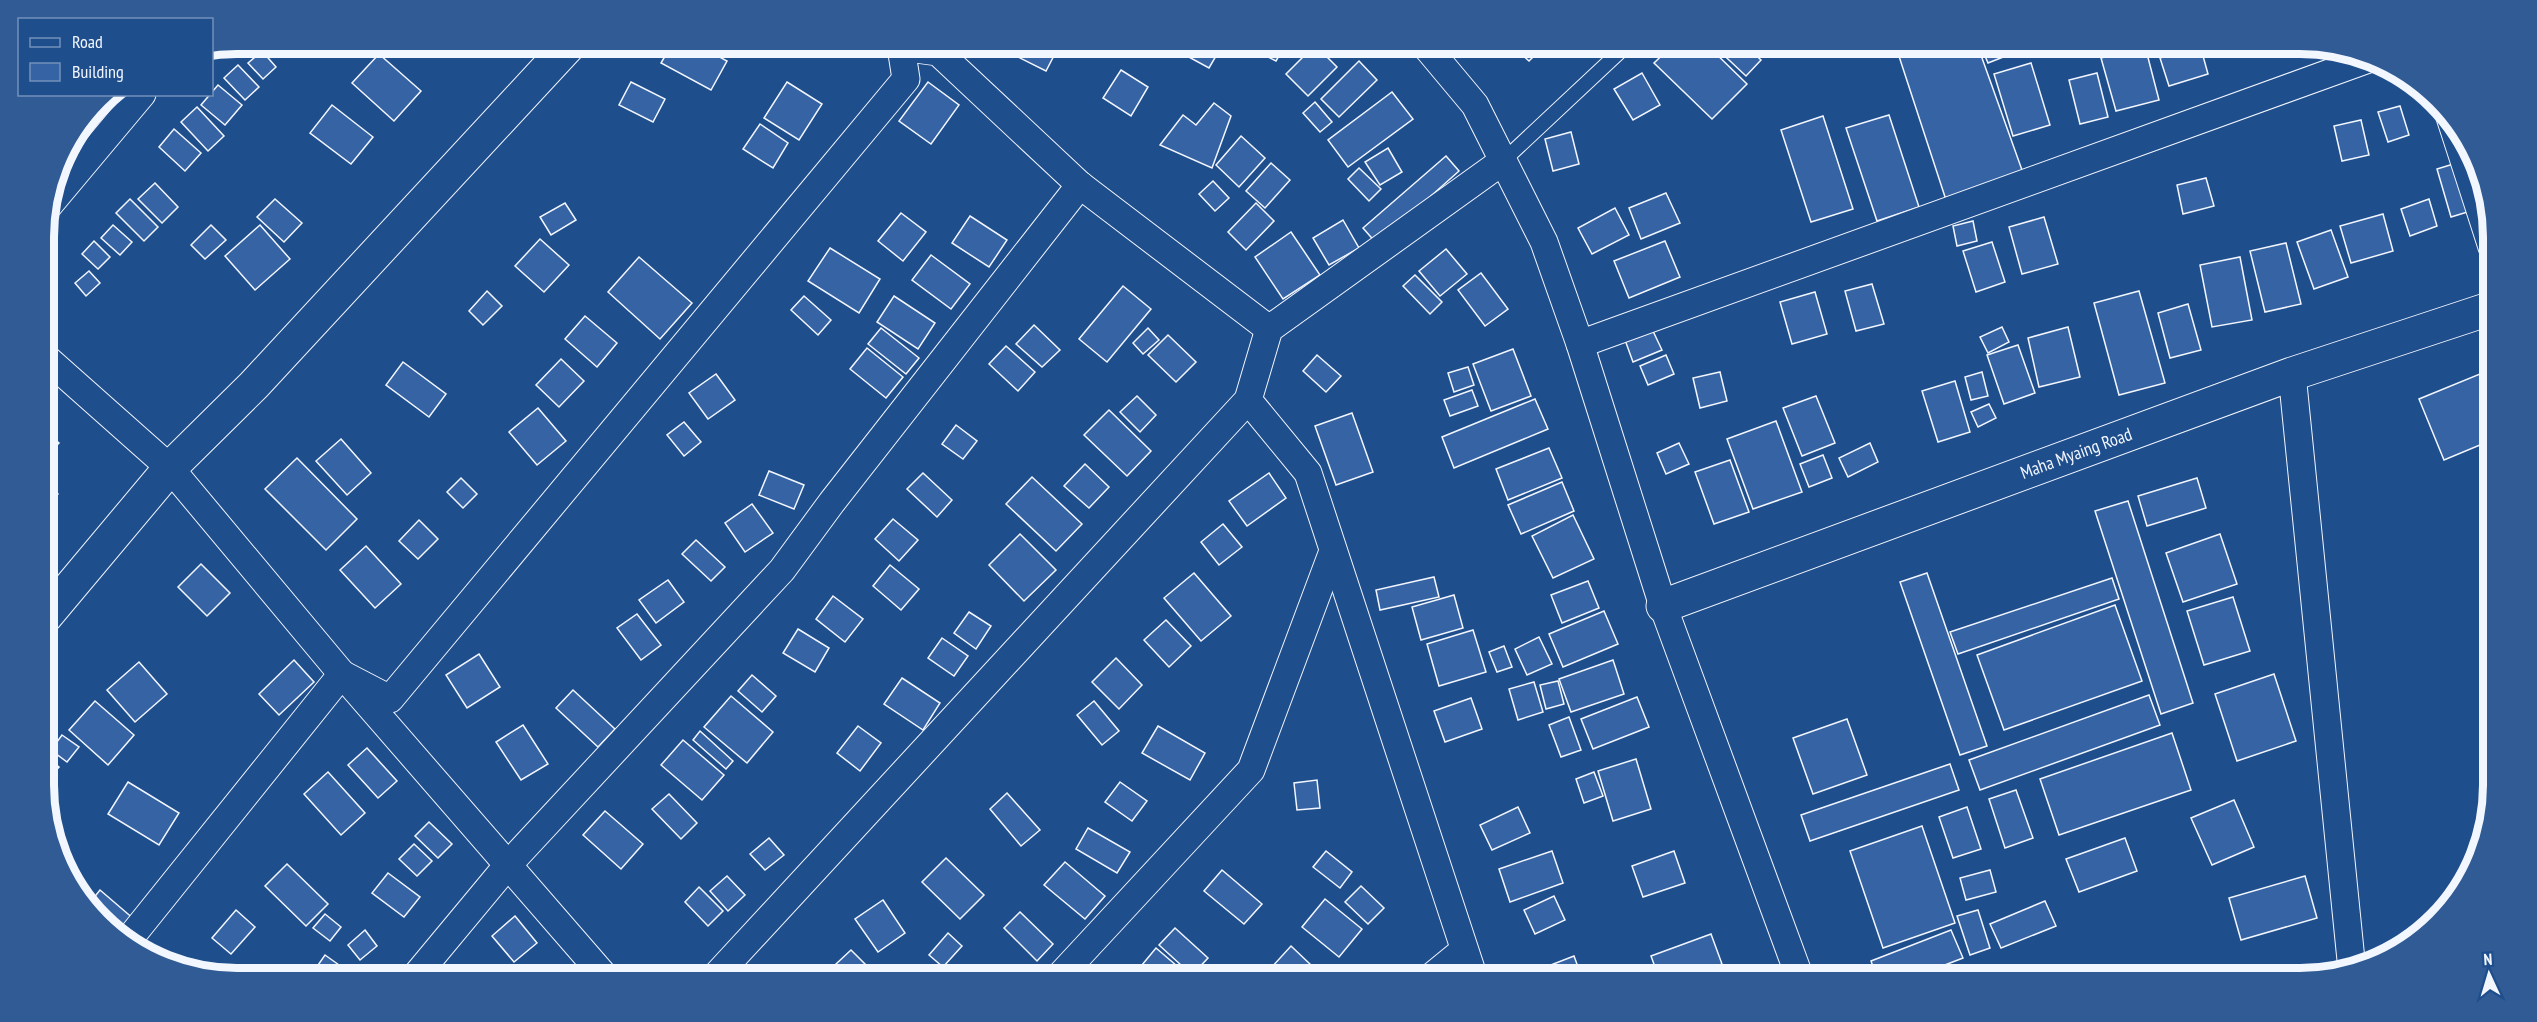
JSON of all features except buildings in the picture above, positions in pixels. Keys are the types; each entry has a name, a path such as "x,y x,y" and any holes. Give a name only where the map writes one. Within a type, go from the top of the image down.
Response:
{"street":[{"path":"54,606 170,468 254,385 561,54"},
{"path":"342,674 390,699 906,79 902,54"},
{"path":"940,54 1080,185 1269,329"},
{"path":"1432,54 1475,105 1544,242 1580,344 1663,606 1796,968"},
{"path":"1580,344 2356,63"},
{"path":"59,193 140,96"},
{"path":"2459,145 2481,213"},
{"path":"723,968 1248,400 1269,329 1503,161"},
{"path":"422,968 507,866 782,570 831,502 1080,185"},
{"name":"Maha Myaing Road","path":"1663,606 2292,374 2483,311"},
{"path":"54,365 170,468 342,674 597,968"},
{"path":"2292,374 2351,961"},
{"path":"1248,400 1308,474 1470,968"},
{"path":"1067,968 1251,770 1333,551"},
{"path":"132,935 342,674"},
{"path":"1442,968 1463,951"}],"lane":[{"path":"1503,161 1617,54"}]}
